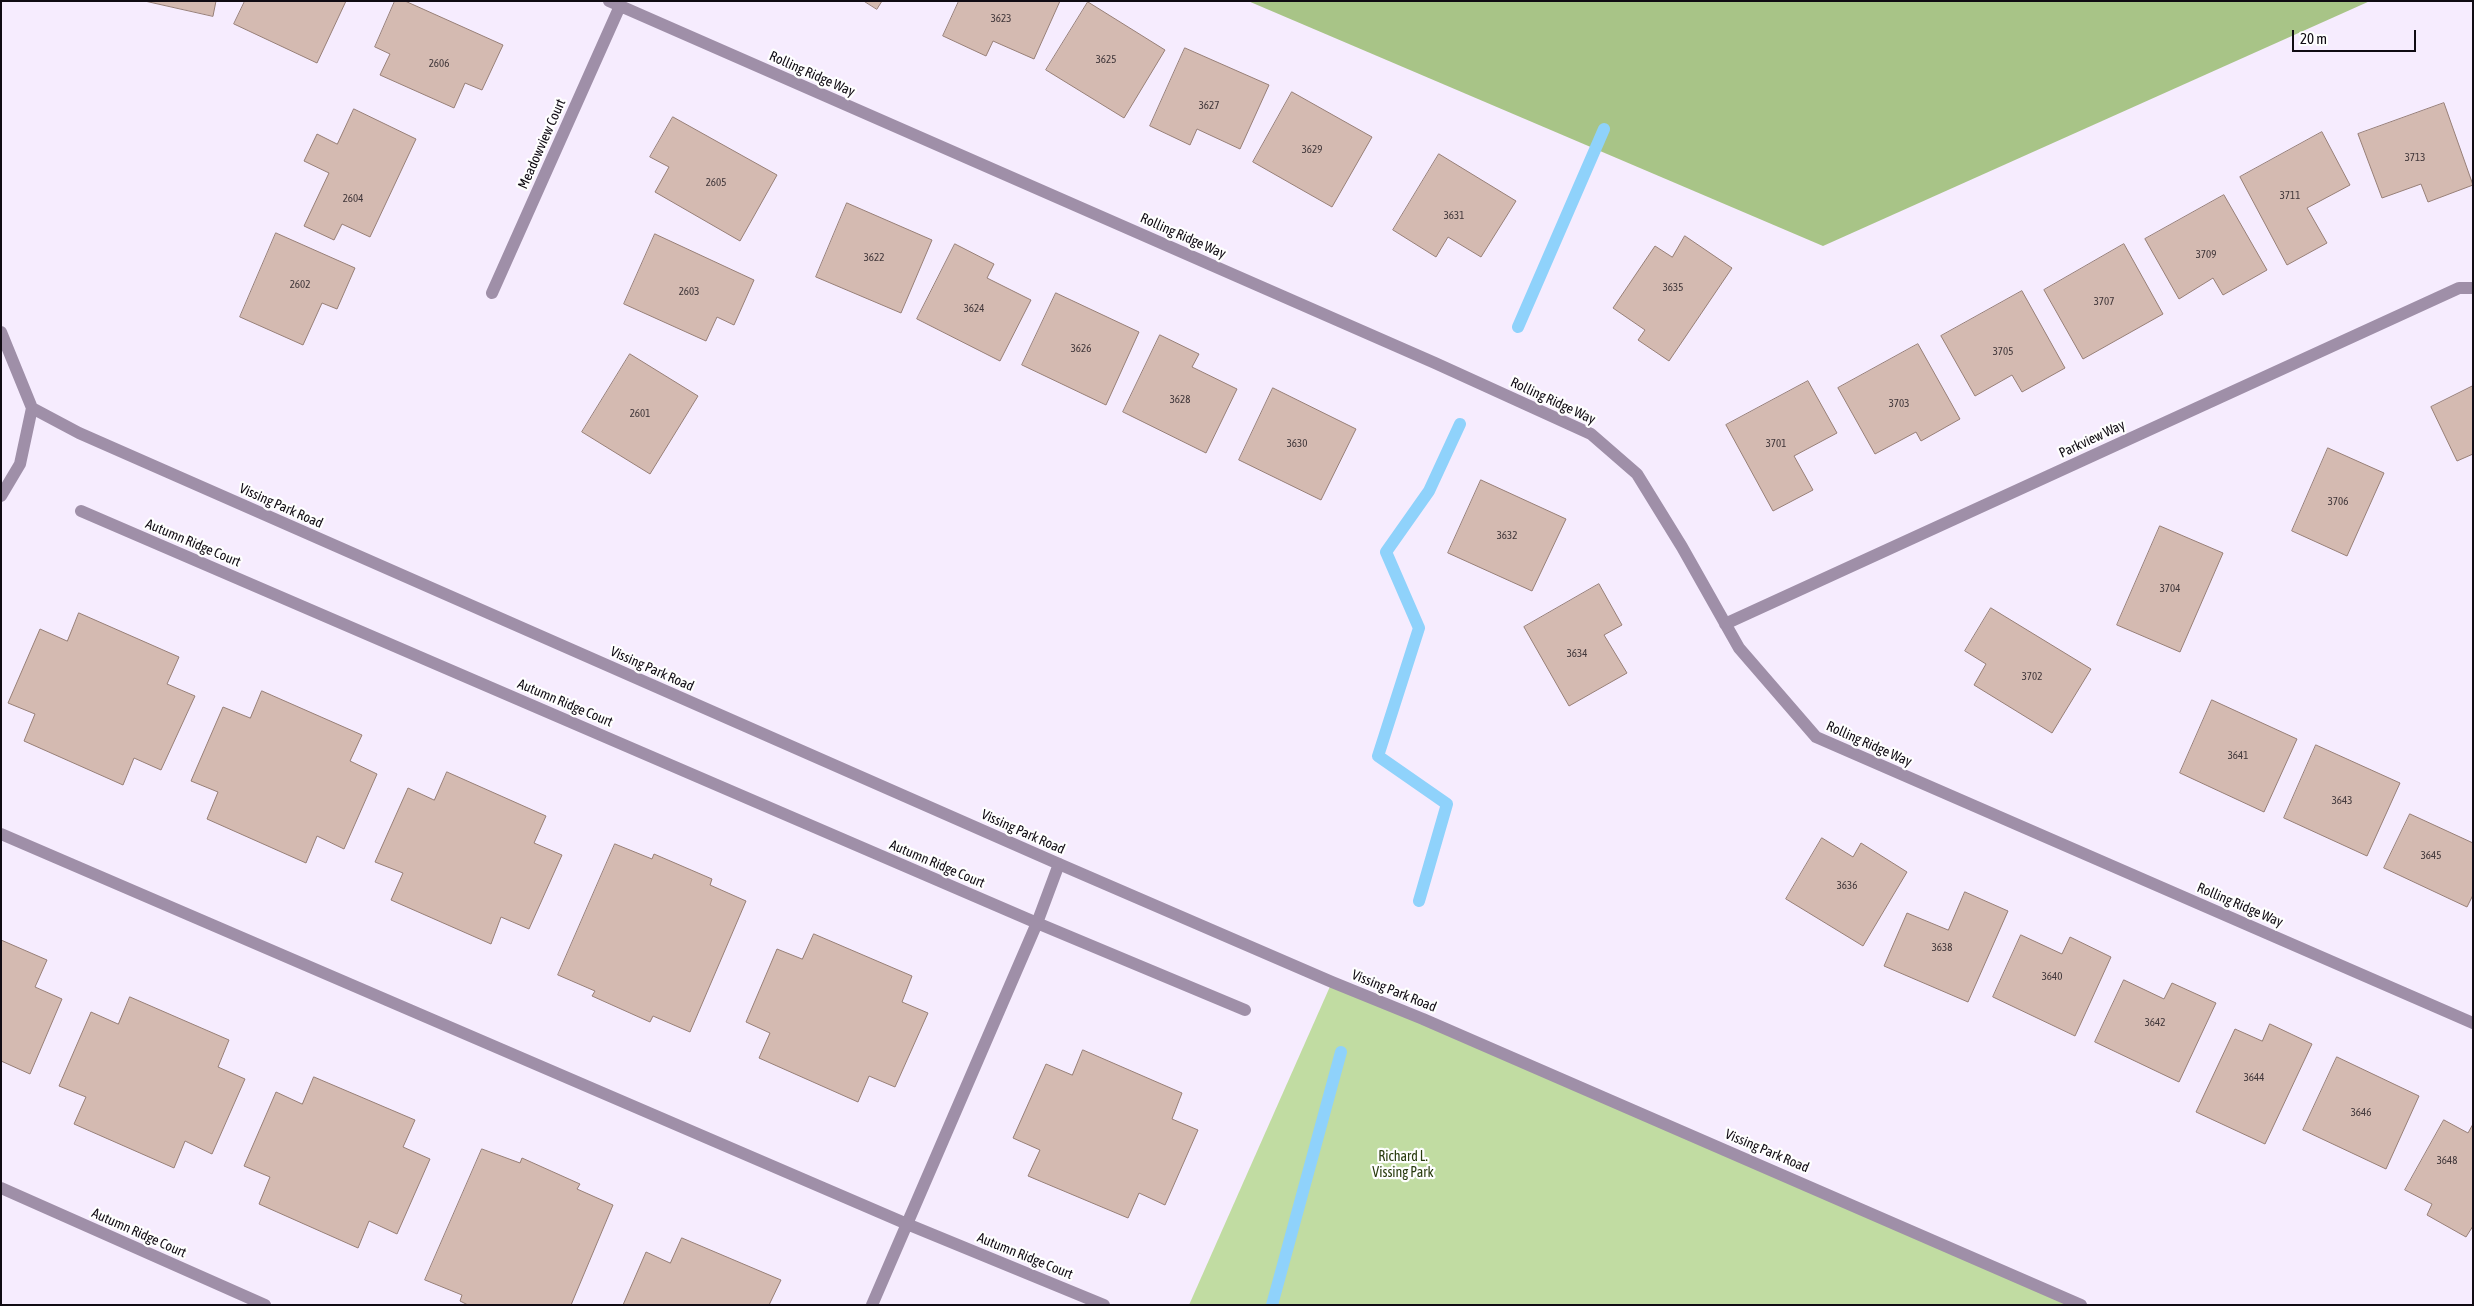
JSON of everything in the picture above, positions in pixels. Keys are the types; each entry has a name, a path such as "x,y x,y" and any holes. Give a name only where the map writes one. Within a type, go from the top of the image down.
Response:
{"street":[{"name":"Meadowview Court","path":"492,293 614,4"},
{"name":"Rolling Ridge Way","path":"614,4 1436,363 1591,434 1637,474 1682,547 1739,648 1816,738 2473,1023"},
{"name":"Parkview Way","path":"1725,624 2458,288 2473,288"},
{"path":"1,332 32,408 20,464 1,496"},
{"name":"Vissing Park Road","path":"32,408 88,437 1058,864 1441,1027 2081,1305"},
{"name":"Autumn Ridge Court","path":"81,511 1037,923 1245,1010"},
{"name":"Autumn Ridge Court","path":"1,834 907,1224 1104,1305"},
{"path":"872,1305 1037,923 1058,864"},
{"name":"Autumn Ridge Court","path":"1,1188 265,1305"}],"green space":[{"path":"1248,1 2370,1 1823,246"},
{"name":"Richard L. Vissing Park","path":"1332,982 2086,1305 1189,1305"}],"building":[{"path":"145,1 216,1 213,16"},
{"path":"245,1 346,1 317,63 234,24"},
{"path":"395,1 405,1 503,45 482,90 465,83 454,108 380,75 390,54 375,47"},
{"path":"864,1 882,1 877,9"},
{"path":"959,1 1060,1 1034,59 993,41 986,56 943,36"},
{"path":"1088,2 1165,50 1124,118 1046,70"},
{"path":"1185,48 1269,85 1240,149 1197,129 1190,145 1150,126"},
{"path":"1292,92 1372,137 1332,207 1253,162"},
{"path":"2444,103 2473,185 2428,202 2421,184 2382,198 2358,134"},
{"path":"354,109 416,139 370,237 342,224 334,240 304,226 329,173 304,161 317,134 337,144"},
{"path":"673,117 777,175 740,241 655,192 669,167 650,157"},
{"path":"2322,132 2350,185 2307,208 2327,243 2287,265 2240,177"},
{"path":"1439,154 1516,201 1481,257 1448,237 1436,257 1393,230"},
{"path":"2224,195 2267,270 2223,295 2213,278 2179,299 2145,239"},
{"path":"847,203 932,240 901,313 816,277"},
{"path":"276,233 355,268 337,309 322,303 303,345 240,317"},
{"path":"655,234 754,280 734,325 717,317 706,341 624,304"},
{"path":"1685,236 1732,268 1669,361 1638,340 1645,330 1613,308 1655,246 1672,257"},
{"path":"955,244 994,264 987,278 1031,300 1000,361 917,319"},
{"path":"2124,244 2163,314 2083,359 2044,290"},
{"path":"2022,291 2065,368 2022,392 2012,375 1975,396 1941,336"},
{"path":"1056,293 1139,332 1106,405 1022,365"},
{"path":"1160,335 1199,354 1192,367 1237,389 1206,453 1123,412"},
{"path":"1918,344 1960,419 1921,441 1916,432 1875,454 1838,388"},
{"path":"630,354 698,396 650,474 582,432"},
{"path":"1808,381 1837,433 1794,456 1813,490 1773,511 1726,425"},
{"path":"2473,386 2473,454 2457,461 2431,407"},
{"path":"1273,388 1356,429 1321,500 1239,460"},
{"path":"2328,448 2384,473 2347,556 2292,531"},
{"path":"1481,480 1566,519 1532,591 1448,553"},
{"path":"2160,526 2223,553 2180,652 2117,625"},
{"path":"1599,584 1622,625 1604,635 1627,673 1569,706 1524,627"},
{"path":"1991,608 2091,669 2052,733 1974,685 1986,664 1965,651"},
{"path":"79,613 179,657 167,684 195,696 161,770 134,758 123,785 24,741 35,714 8,703 40,629 67,641"},
{"path":"262,691 362,735 350,761 377,774 344,849 317,836 306,863 207,819 218,792 191,781 223,707 250,718"},
{"path":"2212,700 2297,739 2264,812 2180,773"},
{"path":"2316,745 2400,783 2367,856 2284,818"},
{"path":"447,772 546,816 534,843 562,855 529,929 501,917 491,944 391,900 403,873 375,862 408,788 434,800"},
{"path":"2410,814 2473,843 2473,895 2467,907 2384,868"},
{"path":"1822,838 1853,857 1861,843 1907,872 1863,946 1786,899"},
{"path":"615,844 652,859 654,854 712,879 710,885 746,901 690,1032 653,1016 650,1022 592,996 595,991 558,975"},
{"path":"1965,892 2008,911 1968,1002 1884,966 1907,913 1948,930"},
{"path":"814,934 912,976 902,1002 928,1013 895,1087 869,1076 858,1102 759,1058 770,1033 746,1022 777,949 802,959"},
{"path":"2021,935 2062,954 2070,937 2111,957 2075,1036 1993,997"},
{"path":"1,940 47,960 35,987 62,999 30,1074 1,1061"},
{"path":"2124,980 2164,999 2172,983 2216,1003 2179,1082 2095,1042"},
{"path":"130,997 229,1040 218,1067 245,1079 212,1154 185,1141 174,1168 74,1124 86,1097 59,1086 91,1012 118,1024"},
{"path":"2270,1024 2312,1044 2265,1144 2196,1112 2235,1029 2262,1041"},
{"path":"1083,1050 1182,1093 1172,1119 1198,1130 1165,1205 1139,1193 1128,1218 1028,1176 1040,1150 1013,1138 1046,1064 1072,1075"},
{"path":"2337,1057 2419,1096 2386,1169 2303,1130"},
{"path":"314,1077 415,1120 403,1147 430,1159 397,1234 369,1221 358,1248 259,1204 270,1177 244,1166 276,1092 302,1104"},
{"path":"2444,1120 2468,1133 2473,1124 2473,1226 2466,1237 2427,1215 2432,1204 2405,1190"},
{"path":"482,1149 520,1163 522,1158 580,1184 577,1189 613,1205 571,1305 468,1305 460,1301 462,1295 425,1280"},
{"path":"682,1238 781,1280 769,1305 623,1305 646,1252 670,1263"}],"waterway":[{"path":"1518,327 1604,129"},
{"path":"1419,901 1447,804 1378,756 1419,628 1386,552 1429,491 1460,424"},
{"path":"1272,1305 1341,1052"}]}
